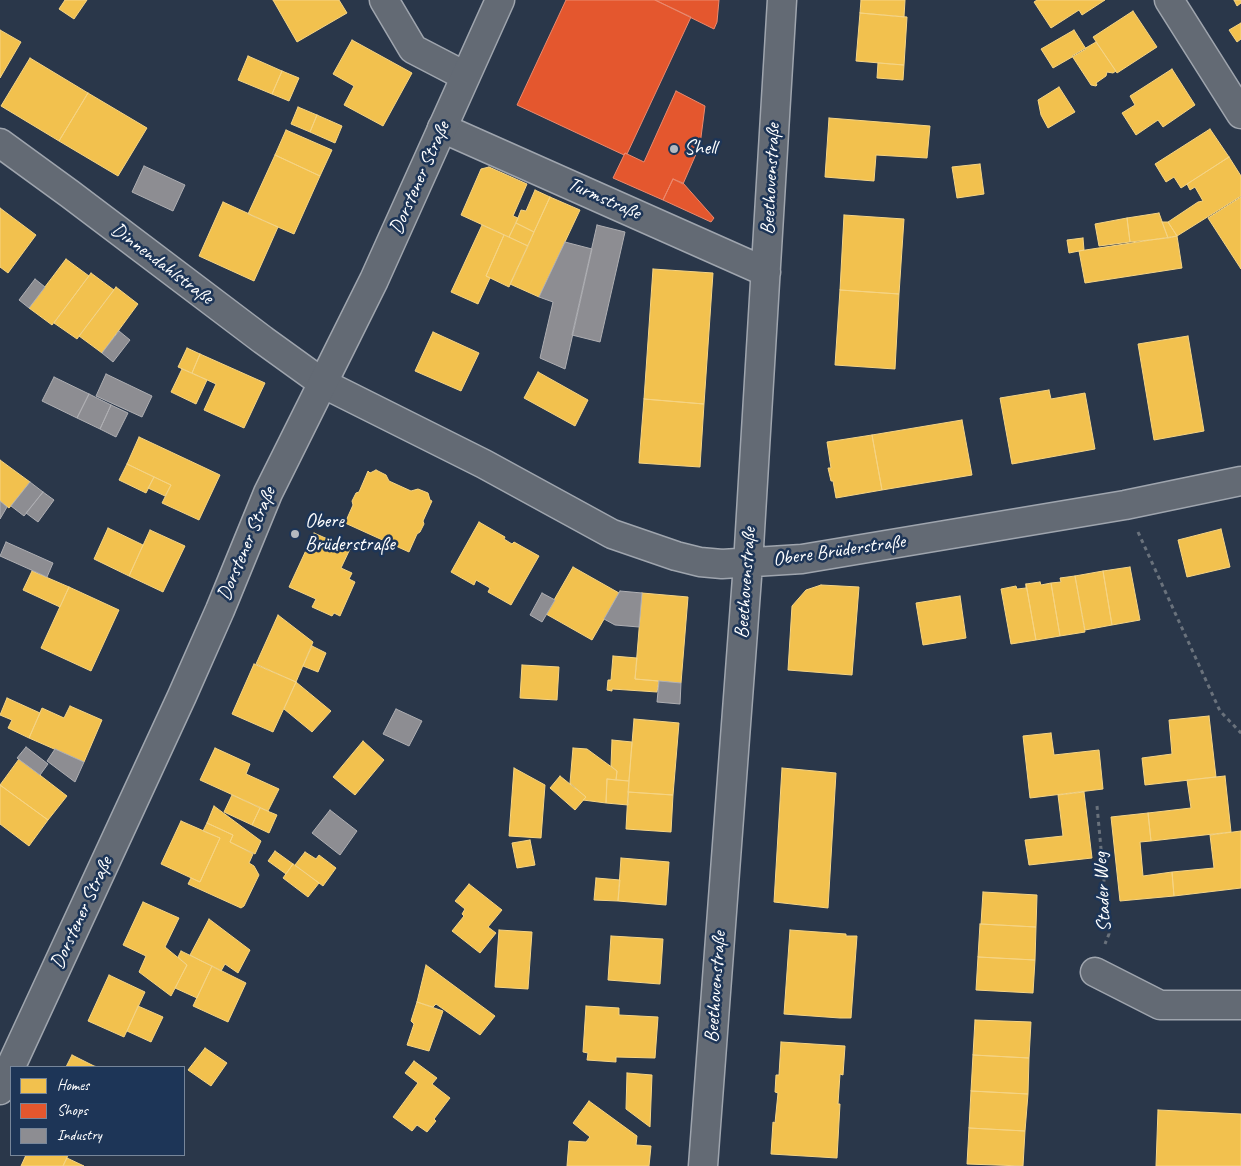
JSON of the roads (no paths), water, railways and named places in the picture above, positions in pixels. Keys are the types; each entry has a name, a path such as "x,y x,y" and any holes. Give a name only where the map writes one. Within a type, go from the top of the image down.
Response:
{"street":[{"path":"384,0 414,49 466,76"},
{"name":"Dorstener Straße","path":"11,1066 186,687 268,493 324,384 374,280 500,0"},
{"name":"Beethovenstraße","path":"703,1166 748,564 782,0"},
{"path":"1169,0 1241,114"},
{"name":"Turmstraße","path":"442,128 766,272"},
{"name":"Dinnendahlstraße","path":"0,143 324,384"},
{"name":"Obere Brüderstraße","path":"324,384 484,464 612,534 653,549 700,562 748,564 802,559 1125,504 1241,481"},
{"path":"1095,972 1160,1005 1241,1005"},
{"name":"Dorstener Straße","path":"0,1090 10,1068"}],"place":[{"name":"Shell","path":"674,149"},
{"name":"Obere Brüderstraße","path":"295,534"}]}
